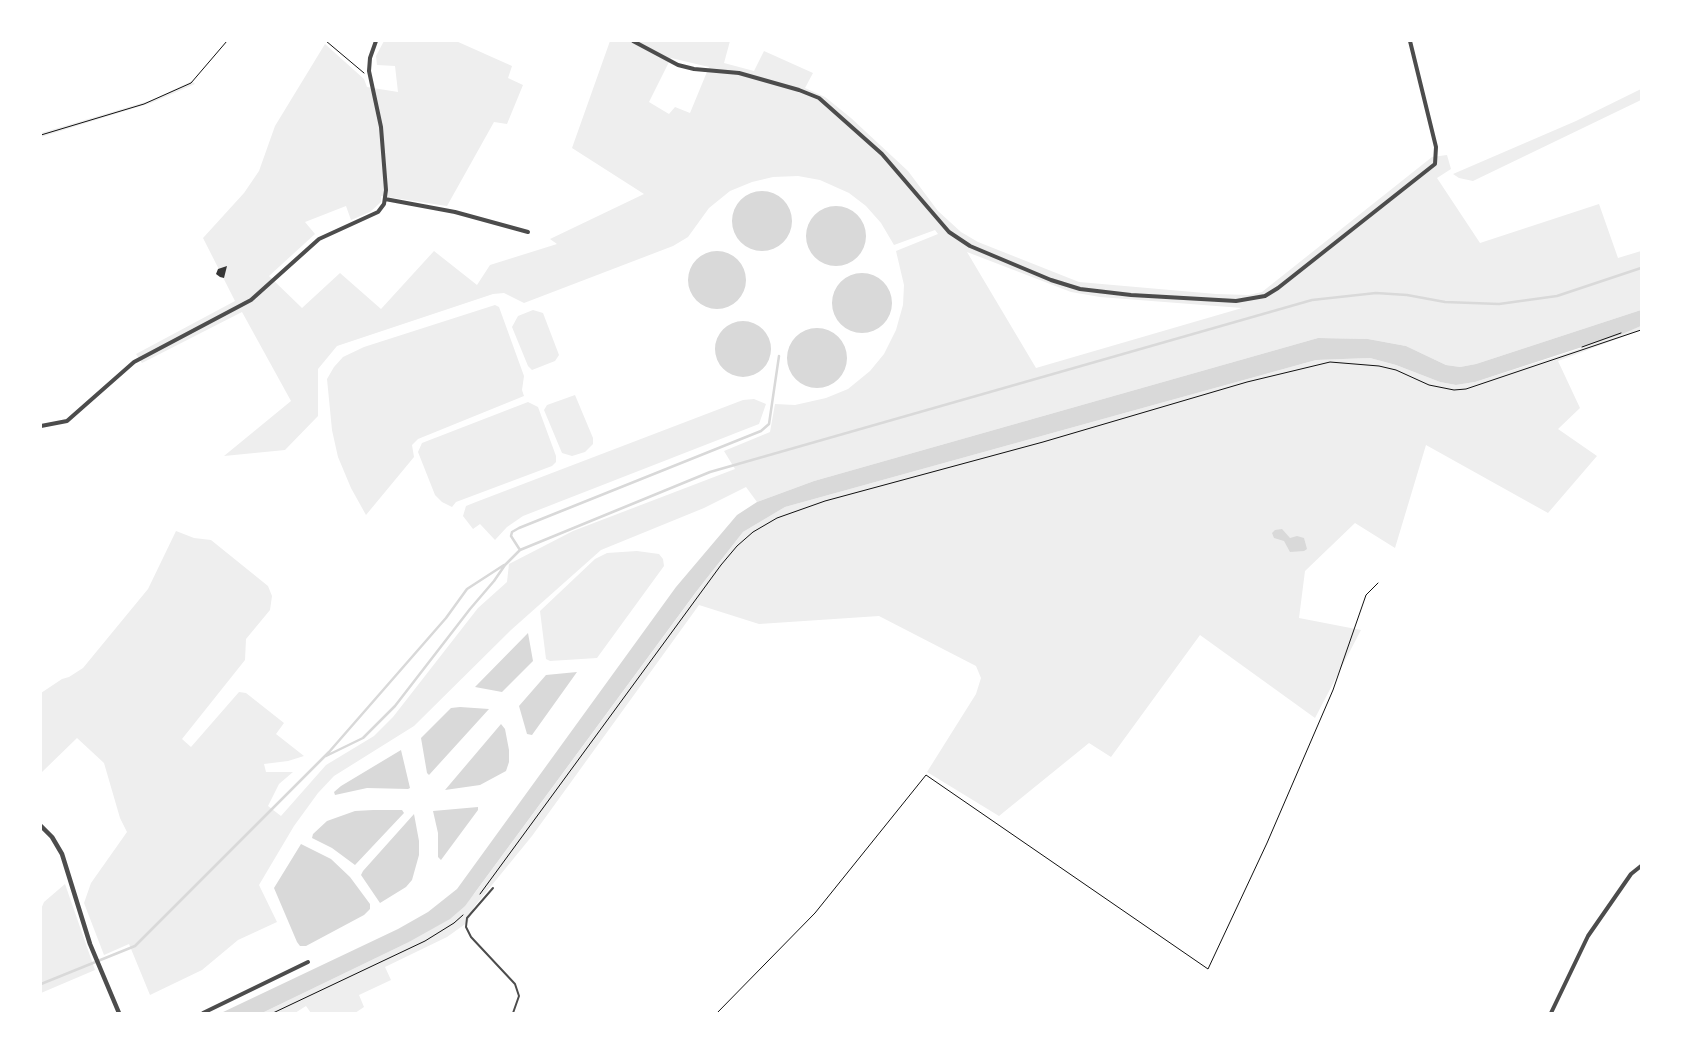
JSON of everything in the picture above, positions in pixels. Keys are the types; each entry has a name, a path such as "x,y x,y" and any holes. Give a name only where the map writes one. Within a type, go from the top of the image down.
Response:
{"street":[{"path":"41,426 67,421 134,362 251,300 319,239 373,216 382,208 385,199 381,128 371,78 370,58 376,41"},
{"path":"633,41 678,65 694,69 739,73 800,90 824,102 876,148 945,228 964,243 1051,280 1080,289 1130,295 1244,301 1264,296 1278,288 1435,164 1436,147 1410,41"},
{"path":"385,199 455,212 528,232"},
{"path":"41,826 52,837 62,854 95,956 118,1013"},
{"path":"1551,1013 1588,936 1631,874 1641,866"},
{"path":"203,1013 308,962"}],"lane":[{"path":"493,888 467,918 466,927 471,937 515,984 519,996 513,1013"}],"path":[{"path":"41,135 144,104 192,83 227,41"},
{"path":"326,41 371,78"},
{"path":"477,898 721,565 737,546 753,532 777,518 809,506 1247,382 1330,362 1379,366 1396,370 1428,385 1460,390 1516,374 1641,330"},
{"path":"1582,347 1620,334 1620,338"},
{"path":"717,1013 815,913 926,775 1208,969 1267,844 1333,690 1366,595 1378,583"},
{"path":"273,1013 425,941 454,923 467,910"}],"shaded area":[{"path":"384,41 456,41 512,66 508,78 523,85 507,124 494,122 447,206 381,196 381,202 370,212 351,220 346,206 305,222 315,234 269,276 302,308 340,273 381,309 434,251 477,285 490,265 557,244 550,239 644,194 572,148 610,41 730,41 724,63 754,71 764,51 813,73 805,88 825,97 851,118 908,171 938,211 961,232 978,242 1079,282 1216,294 1249,295 1262,292 1432,157 1447,155 1451,169 1437,178 1480,243 1599,204 1618,258 1641,251 1641,310 1476,364 1460,367 1446,365 1406,346 1368,339 1318,338 814,481 757,502 746,487 704,508 601,550 511,630 414,726 334,776 318,793 294,826 259,885 277,922 238,940 202,970 150,995 129,944 104,955 84,903 91,883 127,832 120,818 104,763 77,738 41,773 41,693 83,668 148,589 176,531 194,538 211,540 268,586 272,596 270,610 246,639 245,660 182,739 191,747 239,692 246,693 284,723 276,734 304,756 288,761 264,764 266,772 293,772 279,784 268,806 281,816 326,765 374,736 393,717 478,608 507,582 509,564 573,531 735,469 724,451 770,432 775,404 795,405 826,398 848,389 870,371 884,354 896,330 903,305 904,285 896,251 938,234 935,230 894,245 881,223 866,206 849,193 820,180 798,176 773,177 752,182 730,191 709,208 688,237 673,246 524,303 504,293 493,294 337,346 318,369 318,416 285,450 224,456 291,401 242,312 142,363 136,354 235,301 203,238 244,193 259,171 275,126 325,44 364,79 367,87 398,92 395,66 377,65 376,56","holes":["671,58 709,67 690,113 675,107 669,114 649,102","967,252 1071,292 1100,297 1242,308 1036,368"]},
{"path":"192,81 195,84 151,103 41,137 41,133 152,100"},
{"path":"1641,89 1641,100 1473,181 1459,178 1453,174 1576,121"},
{"path":"756,191 768,191 779,196 787,204 792,215 790,233 779,246 768,251 756,251 745,246 737,238 732,227 732,215 737,204 745,196"},
{"path":"836,206 853,211 861,219 866,236 861,253 853,261 836,266 819,261 811,253 806,236 811,219 819,211"},
{"path":"711,251 723,251 738,259 746,274 746,286 738,301 723,309 711,309 696,301 688,286 688,274 696,259"},
{"path":"856,273 868,273 879,278 887,286 892,297 890,315 879,328 868,333 856,333 845,328 837,320 832,309 832,297 837,286 845,278"},
{"path":"495,305 499,307 524,376 522,390 524,396 418,439 412,445 414,457 366,515 351,488 338,457 332,430 327,379 334,367 343,357 364,347"},
{"path":"533,310 543,313 559,355 555,361 532,370 528,366 512,327 518,316"},
{"path":"1641,310 1641,326 1622,334 1475,382 1456,385 1440,382 1396,365 1370,358 1316,360 785,507 743,532 696,592 465,906 450,919 407,943 262,1013 221,1013 398,929 428,912 457,889 676,587 737,515 757,502 814,481 1318,338 1368,339 1406,346 1446,365 1460,367 1476,364"},
{"path":"738,321 748,321 763,329 769,338 771,349 769,360 763,369 748,377 738,377 727,372 720,365 715,354 715,344 720,333 727,326"},
{"path":"1641,326 1641,330 1558,361 1580,408 1558,429 1597,456 1548,513 1426,445 1395,548 1355,523 1305,571 1299,618 1361,630 1315,718 1200,635 1111,757 1089,743 999,816 927,772 976,694 981,678 976,666 879,616 759,624 699,605 532,836 474,907 468,922 447,937 385,967 391,980 359,995 364,1007 355,1013 311,1013 306,1006 295,1013 262,1013 407,943 474,894 697,591 743,532 785,507 1316,360 1370,358 1396,365 1440,382 1456,385 1475,382 1573,351"},
{"path":"817,328 834,333 842,341 847,358 842,375 834,383 817,388 800,383 792,375 787,358 792,341 800,333"},
{"path":"575,395 593,438 593,444 585,452 572,456 562,453 544,410 547,405"},
{"path":"754,399 766,404 759,424 523,516 507,527 495,540 480,524 473,529 463,516 466,506 743,400"},
{"path":"528,402 538,407 556,456 556,462 552,466 456,502 452,507 442,502 435,495 418,452 422,443"},
{"path":"1282,529 1290,538 1297,536 1304,538 1307,549 1290,552 1284,541 1274,538 1272,533 1275,530"},
{"path":"637,551 659,554 663,559 664,566 597,658 550,661 546,659 540,611 595,559 607,553"},
{"path":"528,633 533,661 502,692 475,687"},
{"path":"577,672 532,735 527,734 519,706 546,675"},
{"path":"451,708 489,709 429,775 427,773 421,738"},
{"path":"501,724 505,729 509,750 509,762 506,771 480,785 445,790"},
{"path":"401,750 410,788 367,788 335,795 334,792 341,786"},
{"path":"478,807 478,810 441,860 438,857 438,833 433,811"},
{"path":"402,810 404,813 355,865 332,848 312,838 313,834 327,821 355,811"},
{"path":"414,814 419,841 419,855 412,880 406,887 380,903 361,875"},
{"path":"301,844 331,859 350,877 370,904 370,909 364,915 306,946 300,946 297,942 274,888"},
{"path":"65,884 95,970 41,993 41,909 44,902"}],"building":[{"path":"227,266 224,278 216,274 218,269"}],"waterway":[{"path":"326,756 363,738 395,706 505,565 520,550 710,472 1312,300 1376,293 1407,295 1445,302 1499,304 1557,296 1641,268"},
{"path":"520,550 511,536 512,532 519,528 761,431 769,424 779,356"},
{"path":"41,984 135,946 329,752 446,618 467,589 504,565"}]}
